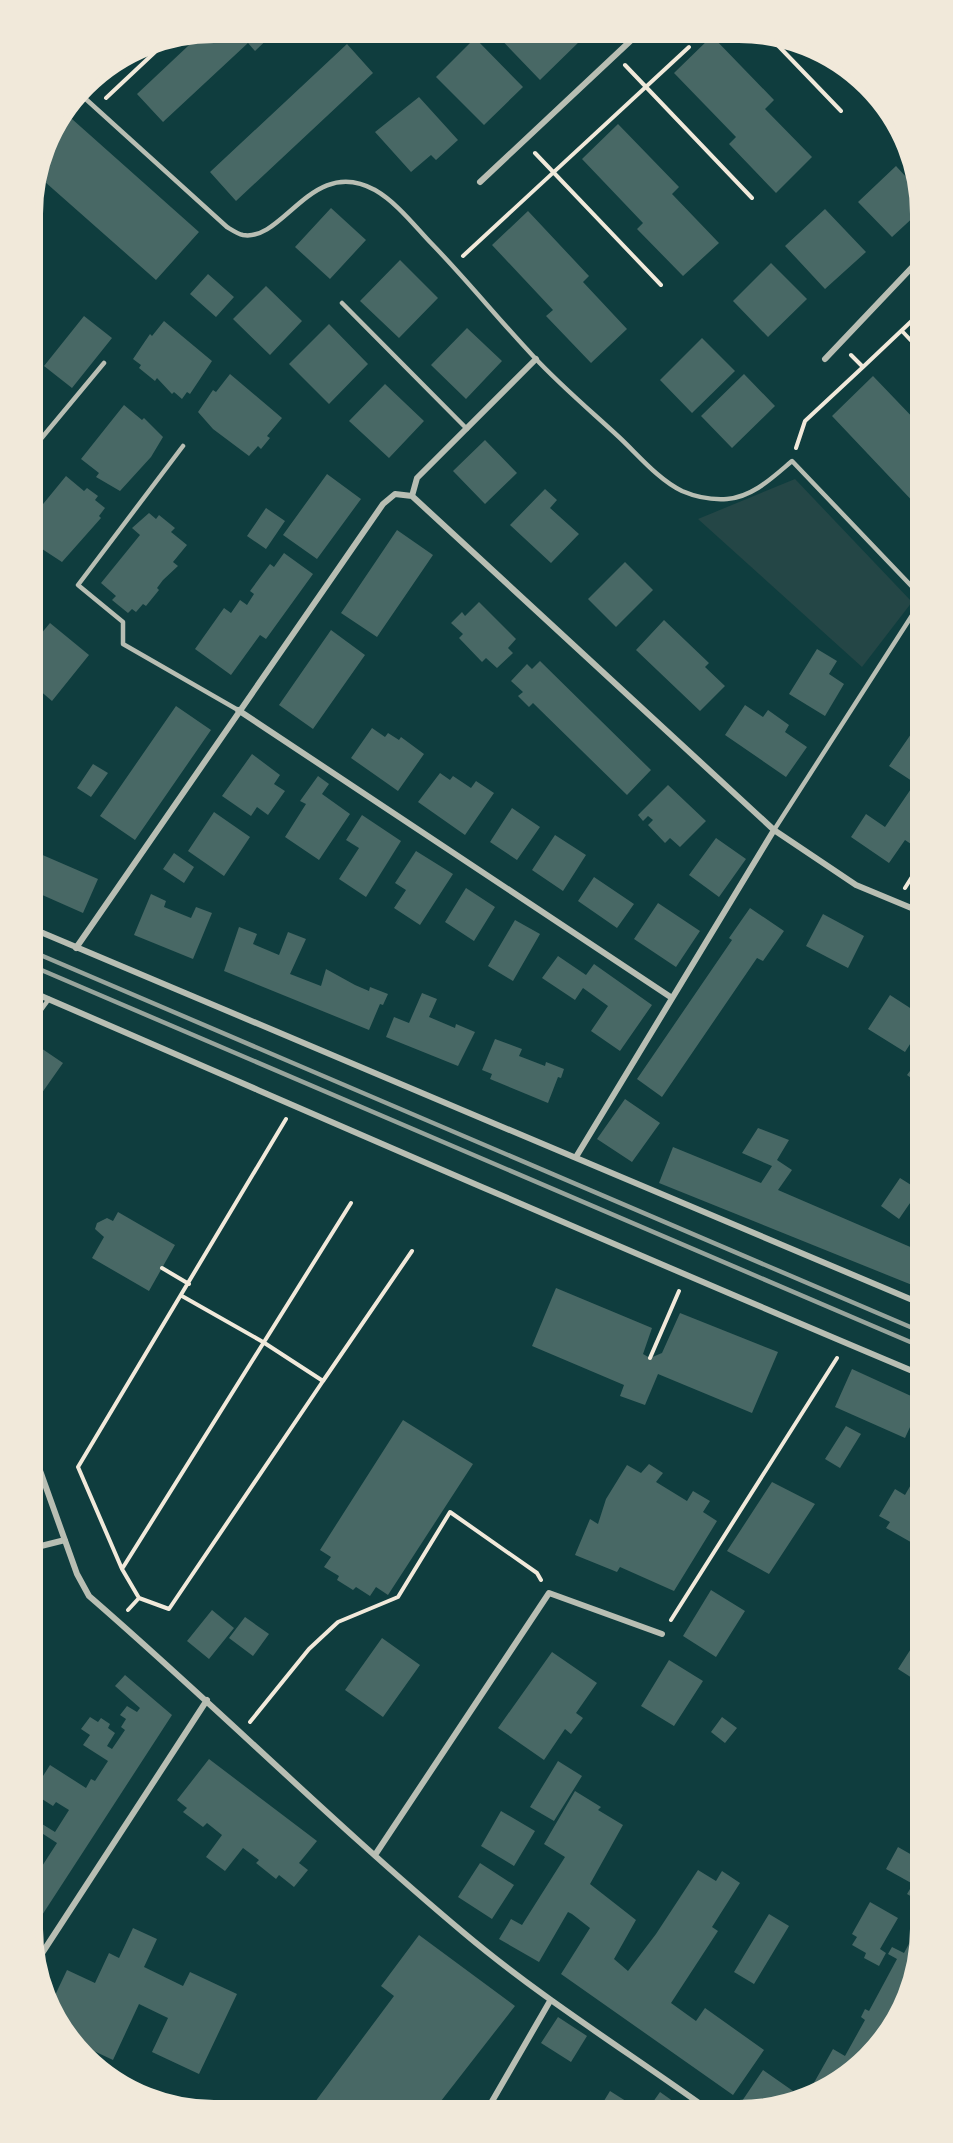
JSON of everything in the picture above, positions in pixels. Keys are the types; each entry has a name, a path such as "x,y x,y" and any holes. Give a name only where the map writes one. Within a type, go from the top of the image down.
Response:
{"street":[{"path":"480,182 633,39"},
{"path":"825,359 914,265"},
{"path":"412,496 417,478 536,359"},
{"path":"76,948 238,710 383,504 396,494 412,496 774,830 856,885 914,909"},
{"path":"238,710 672,998"},
{"path":"576,1157 774,830"},
{"path":"39,932 914,1301"},
{"path":"39,995 561,1223 687,1274 914,1372"},
{"path":"39,1468 76,1574 89,1596 464,1933 550,2001 611,2040 700,2104"},
{"path":"39,1546 65,1540"},
{"path":"375,1855 549,1593 662,1634"},
{"path":"41,1955 207,1700"},
{"path":"490,2104 550,2001"}],"lane":[{"path":"83,98 227,227 242,235 254,235 265,229 317,190 334,182 355,181 376,190 396,207 452,265 536,359 668,483 698,497 728,499 749,493 770,480 792,461 914,589"},
{"path":"342,303 467,429"},
{"path":"39,442 104,363"},
{"path":"183,446 78,585 123,622 123,644 238,710"},
{"path":"774,830 914,612"},
{"path":"39,1013 49,999"}],"path":[{"path":"775,43 841,111"},
{"path":"452,265 474,248 688,46"},
{"path":"94,109 160,48"},
{"path":"617,56 752,198"},
{"path":"524,141 661,285"},
{"path":"792,461 805,421 914,319"},
{"path":"902,330 914,343"},
{"path":"840,344 863,368"},
{"path":"898,902 914,874"},
{"path":"282,1128 78,1467 122,1569 139,1598 170,1609 412,1251"},
{"path":"122,1569 351,1203"},
{"path":"162,1268 189,1284"},
{"path":"650,1358 687,1274"},
{"path":"182,1296 263,1342 323,1381"},
{"path":"662,1634 845,1343"},
{"path":"242,1732 309,1649 338,1622 398,1597 450,1512 537,1573 549,1593"}],"shaded area":[{"path":"795,479 912,602 862,667 698,519"}],"building":[{"path":"268,39 255,51 248,43 163,122 137,94 195,40"},
{"path":"476,39 523,87 484,125 436,77"},
{"path":"501,39 582,39 540,80"},
{"path":"709,39 715,39 774,100 765,109 812,157 776,193 729,144 736,137 674,73"},
{"path":"347,44 373,73 236,201 210,172"},
{"path":"419,97 458,140 436,160 431,155 411,172 375,132"},
{"path":"69,116 199,232 156,280 43,180 52,147"},
{"path":"618,124 679,187 672,194 719,243 683,276 637,229 643,223 582,159"},
{"path":"896,166 911,182 914,217 892,237 858,202"},
{"path":"331,208 366,240 330,279 295,247"},
{"path":"825,209 866,252 825,289 785,246"},
{"path":"528,211 589,276 583,282 627,329 591,363 546,316 553,310 492,245"},
{"path":"400,260 438,298 399,338 360,301"},
{"path":"771,263 807,299 768,337 733,301"},
{"path":"208,274 234,297 216,317 190,294"},
{"path":"266,286 302,321 270,355 233,319"},
{"path":"84,316 112,338 72,388 44,366"},
{"path":"164,321 212,361 190,394 187,392 182,399 174,392 172,394 157,378 155,381 139,368 141,365 133,359 150,334 152,336"},
{"path":"329,324 368,364 329,404 289,364"},
{"path":"467,328 502,361 466,399 431,365"},
{"path":"702,338 735,371 692,413 660,380"},
{"path":"230,374 282,418 267,436 270,438 261,449 258,446 249,456 213,429 198,412 213,390 216,392"},
{"path":"744,374 775,406 732,448 701,416"},
{"path":"873,376 914,419 914,503 832,416"},
{"path":"385,384 424,421 389,458 349,421"},
{"path":"124,405 142,420 144,418 163,437 151,457 120,491 96,477 99,473 81,459"},
{"path":"485,440 517,473 485,504 453,471"},
{"path":"327,474 361,499 317,559 283,535"},
{"path":"66,476 84,491 87,488 98,496 95,500 105,508 99,516 101,518 62,562 39,547 41,544 39,543 39,509"},
{"path":"545,489 557,500 550,508 579,534 551,563 510,525"},
{"path":"266,508 285,521 266,549 247,536"},
{"path":"149,513 156,519 159,515 175,528 171,532 187,545 173,562 178,566 163,580 157,588 159,590 146,606 143,604 136,612 132,609 128,613 112,600 116,596 101,583 140,535 132,528"},
{"path":"397,530 433,555 377,637 341,613"},
{"path":"284,553 313,574 266,639 260,635 231,675 195,649 224,608 231,613 240,600 247,605 254,594 250,591 270,564 274,567"},
{"path":"625,562 653,590 616,627 588,599"},
{"path":"479,602 516,639 508,648 513,653 497,668 486,658 482,662 459,638 463,634 451,623 462,612 465,616"},
{"path":"664,620 709,663 705,667 725,686 700,711 636,650"},
{"path":"50,623 89,655 52,701 39,690 39,636"},
{"path":"331,630 365,655 313,729 279,705"},
{"path":"817,649 837,661 829,674 844,684 825,716 789,694"},
{"path":"540,661 651,770 627,795 533,703 529,707 518,696 523,692 511,681 527,664 532,669"},
{"path":"745,705 763,717 768,710 789,725 785,732 807,747 786,777 725,735"},
{"path":"176,706 211,730 135,840 100,816"},
{"path":"372,728 385,737 388,733 399,740 401,737 424,754 398,791 351,758"},
{"path":"914,730 914,782 889,766"},
{"path":"252,754 280,775 274,784 285,791 268,815 257,807 251,816 222,796"},
{"path":"93,764 108,773 91,797 77,788"},
{"path":"440,773 450,780 453,776 471,788 476,781 494,793 465,835 418,802"},
{"path":"318,776 329,784 322,794 350,814 319,860 285,837 306,804 300,801"},
{"path":"914,784 914,846 905,840 889,863 851,837 866,814 885,827"},
{"path":"668,785 706,821 680,847 670,838 665,843 648,825 653,820 648,816 643,821 638,815"},
{"path":"512,808 540,827 517,860 490,842"},
{"path":"214,812 250,837 224,876 188,851"},
{"path":"362,815 401,841 366,897 339,879 359,848 346,840"},
{"path":"555,835 586,855 563,891 532,870"},
{"path":"716,838 746,859 719,897 689,875"},
{"path":"416,851 453,874 420,925 394,908 406,890 395,883"},
{"path":"39,853 98,879 83,913 39,894"},
{"path":"174,853 194,867 184,883 163,869"},
{"path":"594,877 634,904 617,928 578,901"},
{"path":"466,888 495,907 474,941 445,922"},
{"path":"151,894 166,901 164,907 191,918 196,907 212,913 193,959 134,935"},
{"path":"658,903 700,931 676,967 634,939"},
{"path":"750,908 784,931 763,961 757,958 662,1097 637,1079 732,940 729,938"},
{"path":"823,914 864,936 848,968 806,946"},
{"path":"515,920 540,934 513,981 488,966"},
{"path":"239,927 257,934 253,944 279,955 288,932 306,939 290,974 321,986 326,969 369,991 370,987 388,994 383,1005 380,1004 369,1030 224,971"},
{"path":"558,956 586,975 594,964 652,1005 620,1051 591,1031 608,1006 583,988 575,1000 542,978"},
{"path":"422,993 437,999 429,1017 455,1028 456,1024 475,1032 458,1066 386,1037 394,1017 409,1023"},
{"path":"890,995 914,1010 914,1038 905,1052 868,1029"},
{"path":"495,1039 522,1049 519,1056 545,1066 546,1062 564,1069 561,1078 558,1077 548,1103 490,1079 492,1074 482,1070"},
{"path":"39,1047 63,1063 39,1097"},
{"path":"914,1066 914,1080 907,1075"},
{"path":"625,1099 660,1123 632,1162 597,1139"},
{"path":"758,1128 789,1140 777,1160 792,1170 778,1190 914,1249 914,1286 659,1183 673,1147 761,1183 772,1166 742,1153"},
{"path":"900,1178 914,1187 914,1197 899,1219 881,1206"},
{"path":"118,1212 175,1245 149,1291 92,1258 104,1237 95,1229 97,1223 107,1218 113,1221"},
{"path":"556,1288 652,1328 643,1354 650,1358 662,1353 680,1313 778,1352 752,1413 658,1374 645,1405 620,1396 624,1385 532,1346"},
{"path":"852,1369 914,1397 914,1418 905,1438 835,1407"},
{"path":"403,1420 473,1464 388,1595 376,1587 370,1596 356,1587 353,1590 337,1580 339,1576 324,1567 331,1557 320,1550"},
{"path":"846,1426 861,1434 840,1468 825,1459"},
{"path":"649,1464 663,1473 656,1482 687,1501 693,1491 710,1501 703,1512 717,1521 674,1591 620,1567 617,1572 575,1555 590,1519 598,1524 606,1499 627,1465 641,1473"},
{"path":"914,1479 914,1544 886,1528 890,1522 879,1516 895,1489 905,1495"},
{"path":"772,1482 815,1504 769,1574 727,1551"},
{"path":"711,1590 745,1611 716,1657 683,1636"},
{"path":"212,1610 234,1628 209,1659 187,1641"},
{"path":"245,1617 269,1634 253,1656 229,1638"},
{"path":"382,1638 420,1665 383,1717 345,1690"},
{"path":"914,1644 914,1679 898,1669"},
{"path":"552,1652 597,1683 576,1713 583,1718 571,1734 565,1729 544,1760 498,1728"},
{"path":"669,1660 703,1681 674,1726 641,1706"},
{"path":"125,1675 172,1715 39,1920 39,1871 57,1843 39,1833 39,1822 55,1832 69,1810 56,1802 53,1806 39,1797 39,1774 43,1776 50,1765 86,1788 91,1779 95,1781 108,1761 83,1745 90,1735 81,1729 90,1717 98,1722 101,1718 110,1724 108,1728 115,1733 107,1746 112,1749 125,1730 121,1727 126,1719 120,1715 127,1706 137,1712 140,1708 115,1686"},
{"path":"722,1717 737,1728 725,1743 711,1732"},
{"path":"209,1759 317,1841 299,1863 308,1870 294,1887 279,1875 276,1879 256,1863 259,1860 243,1848 225,1871 206,1857 222,1835 207,1823 203,1827 183,1812 187,1808 177,1800"},
{"path":"558,1761 582,1776 554,1821 530,1807"},
{"path":"575,1791 601,1807 598,1810 623,1825 590,1884 636,1920 614,1959 628,1971 656,1934 698,1870 716,1881 722,1871 740,1883 712,1927 718,1931 671,2003 696,2021 705,2008 764,2050 733,2095 561,1974 590,1928 572,1914 568,1912 539,1962 499,1939 511,1919 522,1925 565,1857 544,1844"},
{"path":"501,1811 535,1831 514,1866 481,1846"},
{"path":"898,1847 912,1855 914,1852 914,1898 907,1894 913,1884 886,1869"},
{"path":"480,1863 514,1885 492,1919 458,1897"},
{"path":"870,1902 898,1918 880,1949 886,1953 879,1966 864,1958 866,1953 852,1945 857,1937 852,1934"},
{"path":"769,1914 789,1926 754,1984 734,1972"},
{"path":"133,1928 157,1939 144,1967 183,1986 190,1972 237,1994 199,2074 152,2052 168,2018 139,2004 113,2060 84,2047 75,2036 53,1999 67,1970 95,1983 109,1953 119,1958"},
{"path":"914,1934 908,1974 901,1996 885,2026 854,2061 836,2075 811,2088 833,2049 845,2056 865,2020 861,2017 865,2009 869,2011 897,1959 888,1954 892,1947 904,1953"},
{"path":"419,1935 515,2006 439,2104 403,2104 397,2100 394,2104 313,2104 394,1996 381,1986"},
{"path":"558,2017 587,2036 571,2062 541,2043"},
{"path":"763,2070 793,2091 789,2097 784,2098 762,2103 740,2104"},
{"path":"610,2091 629,2103 628,2104 602,2104"},
{"path":"660,2092 677,2104 652,2104"}],"railway":[{"path":"39,954 914,1329"},
{"path":"39,969 914,1344"}]}
